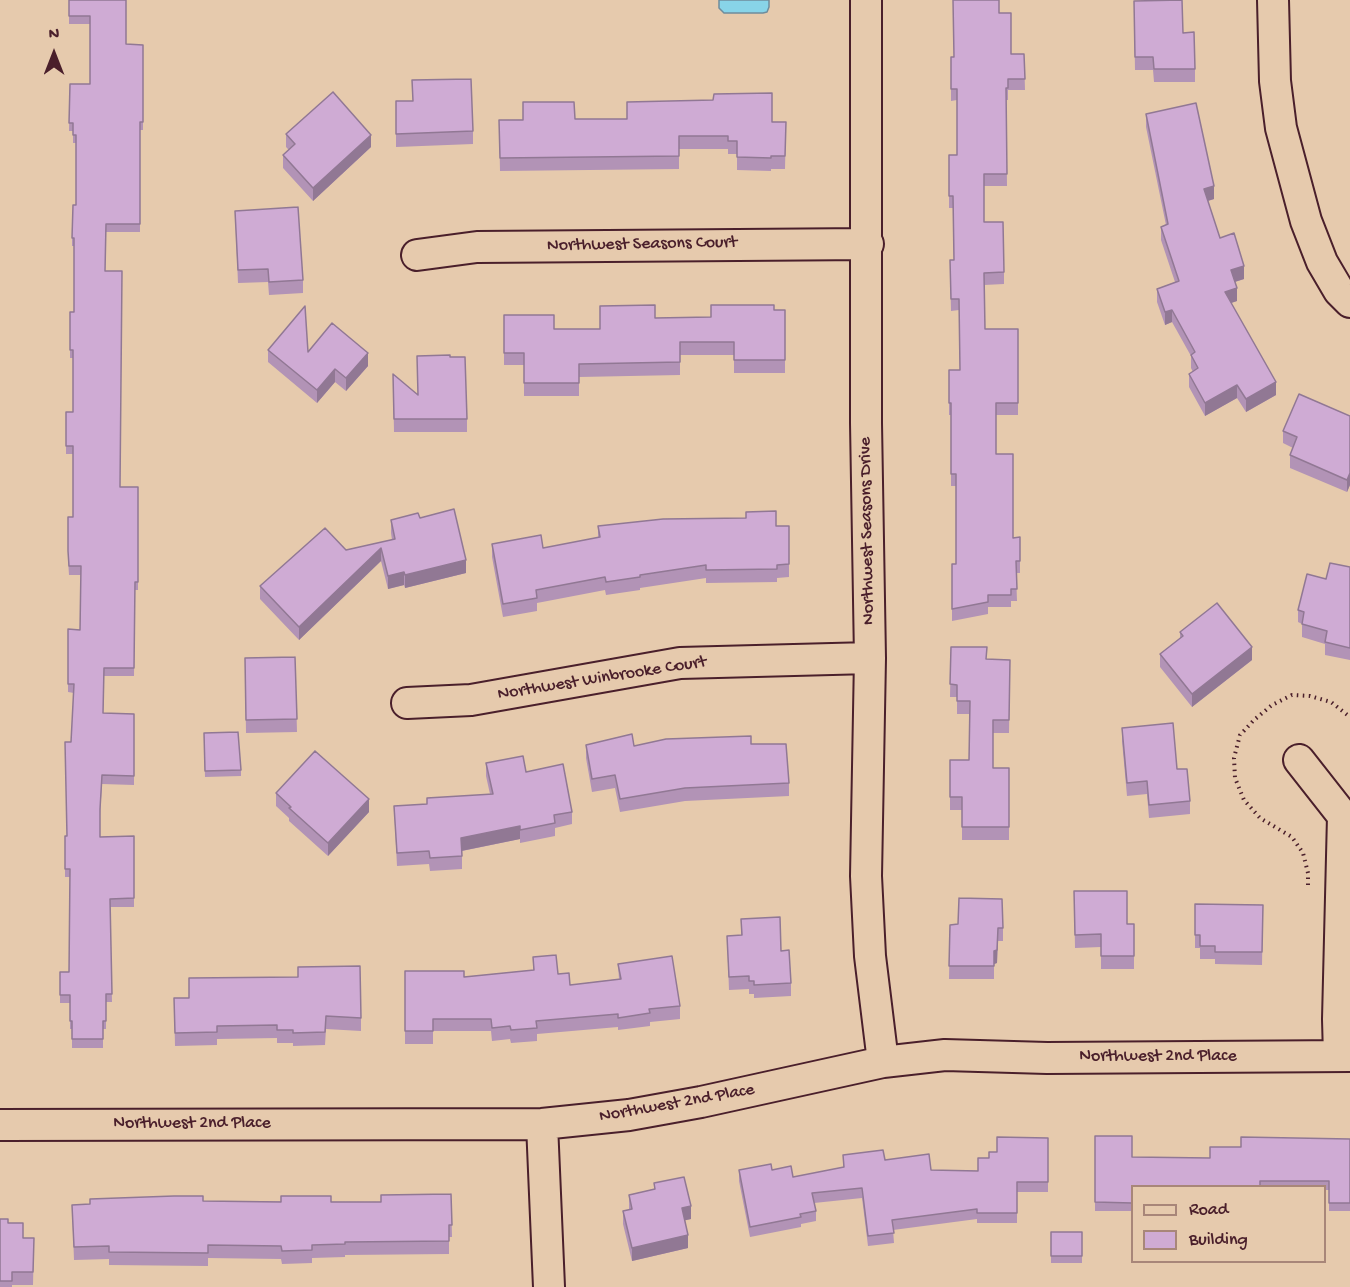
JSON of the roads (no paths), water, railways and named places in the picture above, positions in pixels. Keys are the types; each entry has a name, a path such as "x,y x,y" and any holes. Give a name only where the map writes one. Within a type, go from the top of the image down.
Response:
{"street":[{"name":"Northwest Seasons Drive","path":"866,0 866,423 870,658 866,876 870,956 883,1062"},
{"path":"1273,0 1275,81 1281,128 1306,221 1322,262 1339,291 1350,302"},
{"name":"Northwest Seasons Court","path":"417,255 477,247 867,244"},
{"name":"Northwest Winbrooke Court","path":"407,702 471,700 680,663 870,658"},
{"path":"1299,760 1343,816 1338,1019 1344,1056"},
{"name":"Northwest 2nd Place","path":"0,1125 542,1124 629,1115 702,1102 883,1062 945,1055 1047,1058 1344,1056"},
{"path":"542,1124 549,1287"}],"water":[{"path":"719,0 769,0 769,7 767,12 763,13 724,13 719,8"}]}
